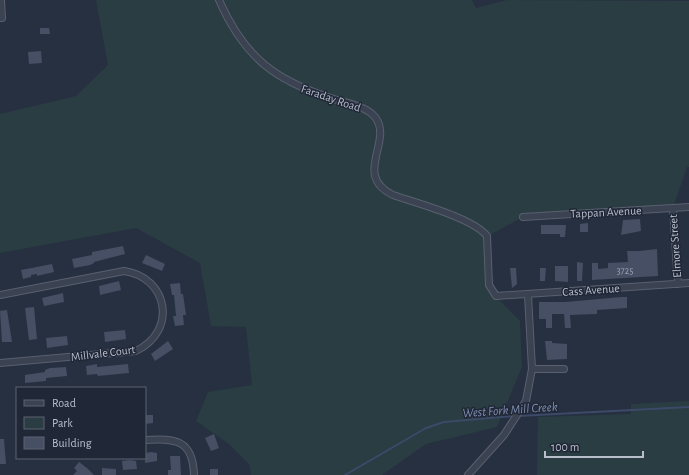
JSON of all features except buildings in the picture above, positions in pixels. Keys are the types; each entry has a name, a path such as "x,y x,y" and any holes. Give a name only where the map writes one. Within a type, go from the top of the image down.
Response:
{"street":[{"path":"1,0 2,18"},
{"name":"Faraday Road","path":"219,0 230,23 245,46 266,67 302,88 364,109 374,116 378,121 380,134 374,172 382,188 393,195 465,221 488,236 489,285 493,294"},
{"name":"Tappan Avenue","path":"522,217 689,207"},
{"name":"Elmore Street","path":"673,208 678,284"},
{"name":"Millvale Court","path":"0,294 124,271 141,276 153,285 160,298 163,313 161,325 155,336 149,343 136,351 0,364"},
{"name":"Cass Avenue","path":"493,294 496,296 528,295 689,284"},
{"path":"468,475 504,435 526,401 532,369 528,295"},
{"path":"532,369 564,369"},
{"path":"146,440 168,439 180,442 192,456 194,475"}],"green space":[{"path":"96,0 472,0 476,8 507,0 689,1 689,167 687,167 673,208 523,217 488,236 490,278 493,294 520,321 522,367 497,427 426,444 382,475 251,475 250,465 229,444 196,421 208,392 252,385 246,327 211,326 200,263 136,228 0,253 0,114 76,96 108,65"},
{"path":"689,401 689,475 537,475 538,417 631,414 631,404"}],"waterway":[{"name":"West Fork Mill Creek","path":"518,416 689,407"},
{"name":"West Fork Mill Creek","path":"345,475 426,428 444,422 514,416"}]}
